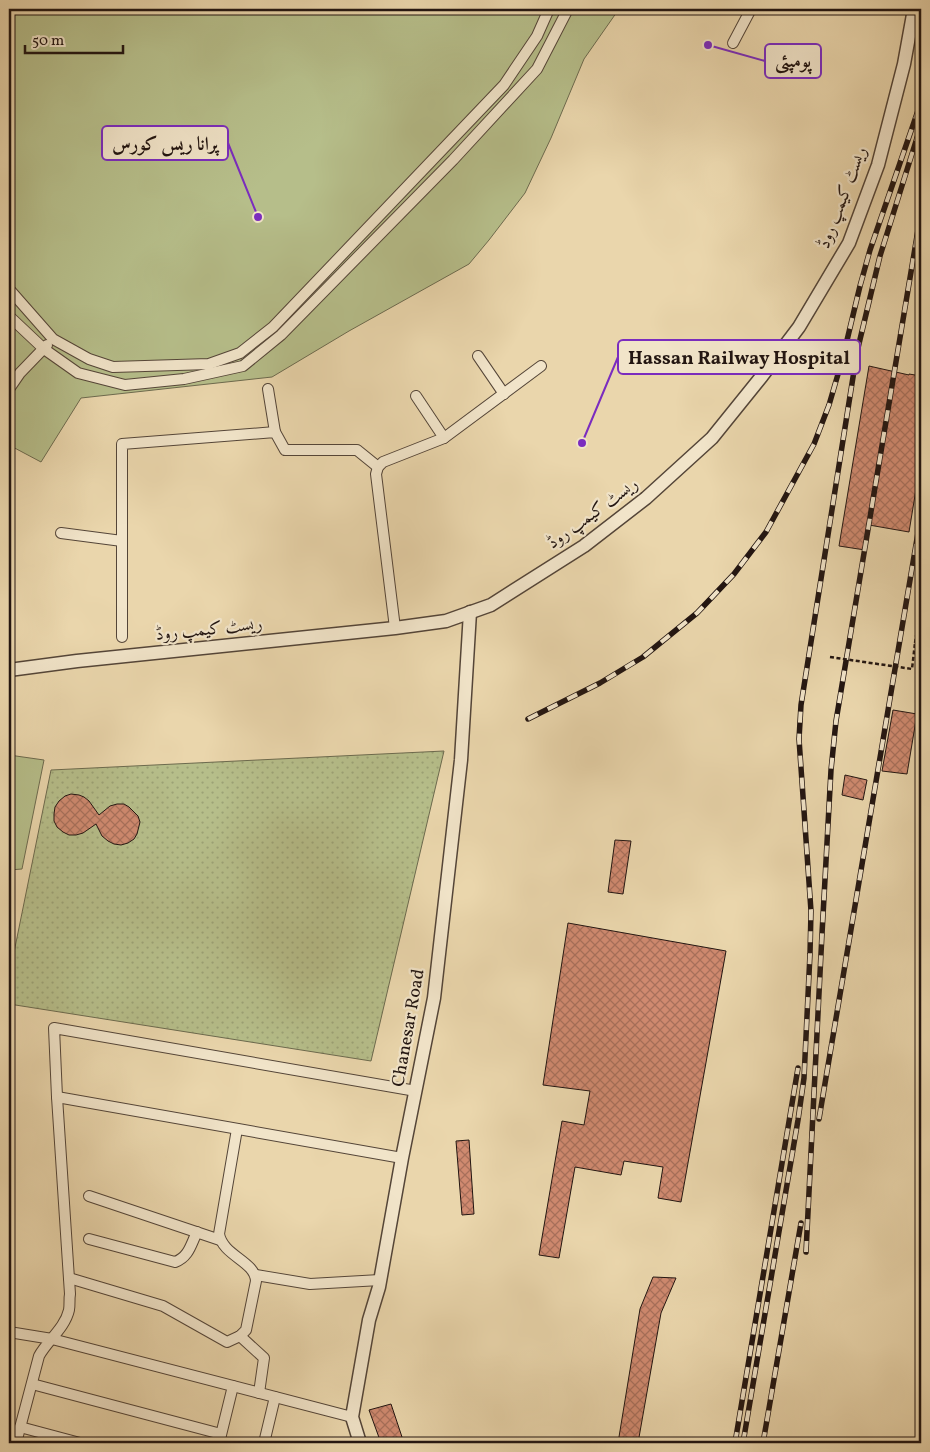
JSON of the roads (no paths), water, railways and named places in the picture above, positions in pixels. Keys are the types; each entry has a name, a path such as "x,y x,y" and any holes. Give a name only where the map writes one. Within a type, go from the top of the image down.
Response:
{"street":[{"path":"9,289 53,339 89,359 113,368 209,364 240,353 273,327 504,85 537,36 549,9"},
{"path":"9,316 44,348 78,373 125,384 184,379 243,366 281,336 453,160 537,69 568,9"},
{"path":"733,43 751,9"},
{"name":"ریسٹ کیمپ روڈ","path":"9,670 446,621 491,605 584,546 646,498 712,438 799,327 848,243 878,164 904,64 914,9"},
{"path":"9,389 20,373 53,339"},
{"path":"478,356 504,394"},
{"path":"395,628 376,474 378,467 383,462 444,438 541,366"},
{"path":"268,389 275,432 285,450 357,450 378,467"},
{"path":"416,396 444,438"},
{"path":"122,637 122,444 275,432"},
{"path":"61,533 122,541"},
{"name":"Chanesar Road","path":"360,1443 352,1417 369,1320 379,1287 402,1158 434,998 461,760 470,612"},
{"path":"16,1443 38,1356 65,1321 69,1310 69,1278 56,1097 54,1028 416,1092"},
{"path":"56,1097 402,1158"},
{"path":"237,1129 219,1234 224,1246 256,1275 310,1284 380,1280"},
{"path":"89,1196 220,1240"},
{"path":"89,1239 175,1262 182,1260 187,1254 197,1232"},
{"path":"69,1278 163,1306 227,1342 240,1336 246,1330 256,1275"},
{"path":"9,1332 52,1339 352,1417"},
{"path":"240,1336 264,1358 259,1393"},
{"path":"32,1384 220,1439 233,1386"},
{"path":"264,1443 275,1397"},
{"path":"20,1427 80,1443"}],"railway":[{"path":"528,719 600,683 643,657 697,613 734,574 766,532 814,444 829,405 870,250 921,102"},
{"path":"743,1443 804,1078 811,911 799,739 801,705 857,352 880,256 921,125"},
{"path":"806,1252 831,770 836,721 921,212"},
{"path":"819,1119 921,515"},
{"path":"735,1443 798,1068"},
{"path":"763,1443 801,1223"}],"place":[{"name":"پومپئی","path":"708,45"},
{"name":"پرانا ریس کورس","path":"258,217"},
{"name":"Hassan Railway Hospital","path":"582,443"}]}
